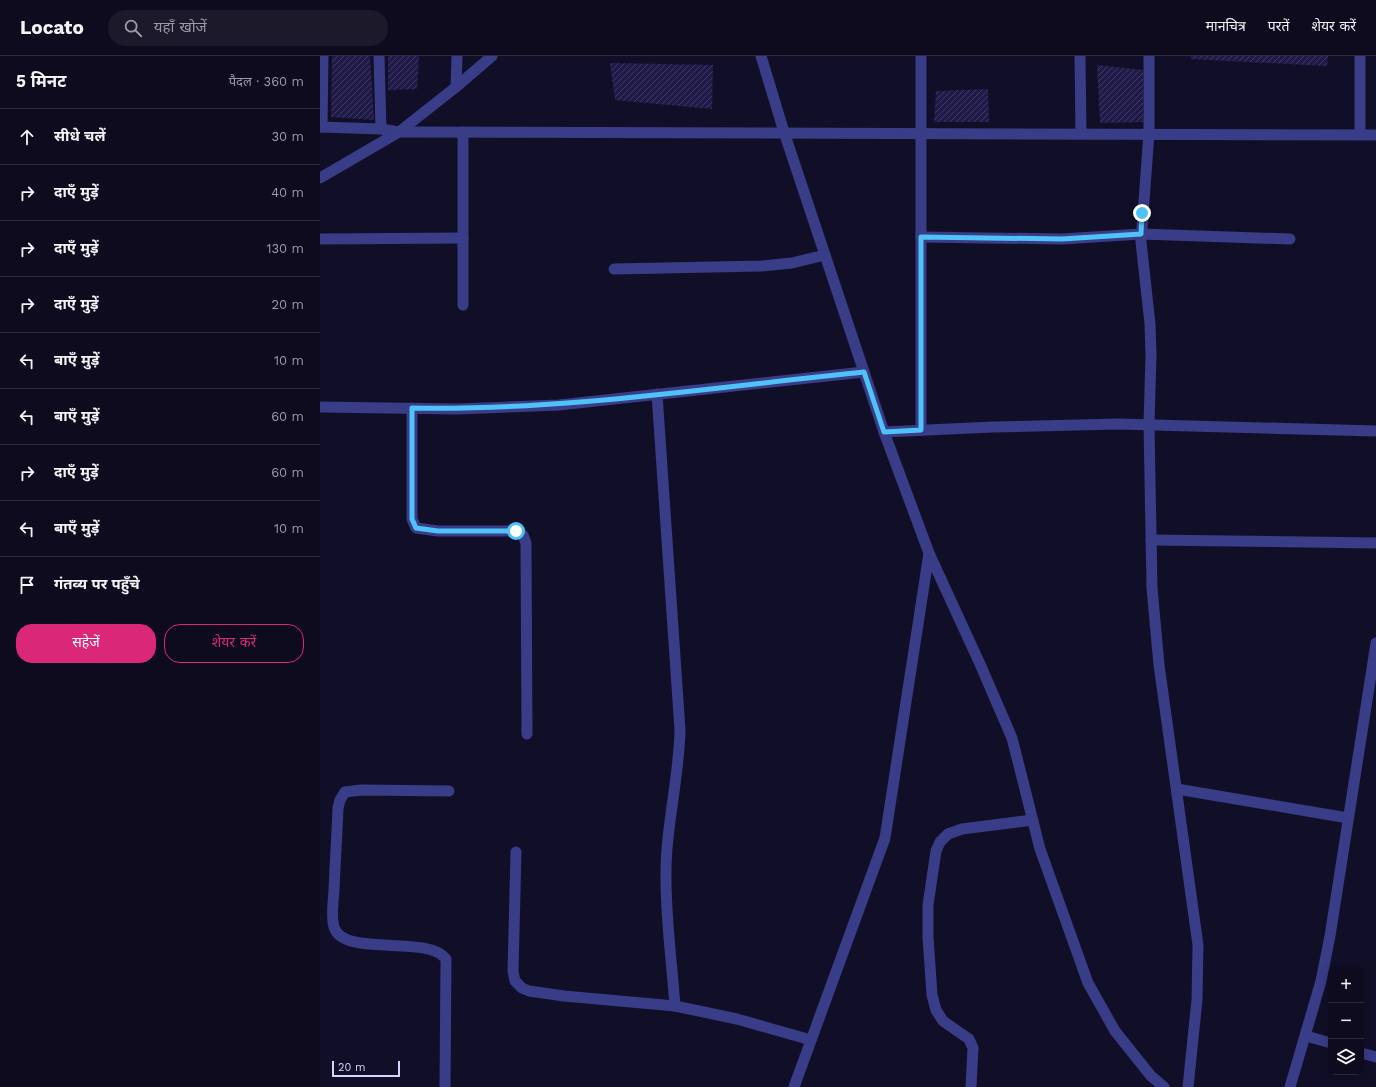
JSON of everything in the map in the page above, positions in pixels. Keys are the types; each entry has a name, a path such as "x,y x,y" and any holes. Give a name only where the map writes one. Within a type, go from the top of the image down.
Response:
{"street":[{"path":"323,56 321,127 381,129 400,132 1149,133 1376,135"},
{"path":"379,56 381,129"},
{"path":"456,87 457,56"},
{"path":"320,178 400,132 492,56"},
{"path":"761,56 784,132 884,432 929,553 1012,738 1040,849 1088,983 1115,1031 1146,1071 1164,1087"},
{"path":"921,56 921,430"},
{"path":"1080,56 1081,133"},
{"path":"1149,56 1149,133 1141,234 1143,268 1150,324 1149,424 1152,588 1159,665 1198,945 1197,1000 1188,1087"},
{"path":"1360,56 1360,134"},
{"path":"463,132 463,306"},
{"path":"921,237 1062,239 1141,234 1290,239"},
{"path":"320,239 463,238"},
{"path":"614,269 762,266 792,263 825,255"},
{"path":"320,407 457,409 559,405 864,372"},
{"path":"657,394 680,730 679,753 669,829 666,878 675,1006"},
{"path":"412,408 412,519 416,528 438,531 516,531 523,535 526,543 527,734"},
{"path":"884,432 993,427 1149,424 1376,432"},
{"path":"1151,540 1376,543"},
{"path":"794,1087 876,868 885,838 929,553"},
{"path":"1290,1087 1322,981 1348,818 1372,708 1376,643"},
{"path":"1177,789 1348,818"},
{"path":"445,1087 446,959 442,953 430,949 360,943 338,936 334,927 333,908 338,808 340,800 345,792 360,790 449,791"},
{"path":"971,1087 973,1048 968,1039 943,1021 936,1010 932,995 928,937 928,905 936,851 940,842 948,834 962,829 1033,820"},
{"path":"516,852 512,971 516,981 522,988 529,991 564,996 675,1006 737,1020 811,1040"},
{"path":"1306,1036 1328,1042"},
{"path":"1364,1053 1376,1057"}],"building":[{"path":"332,56 370,56 374,120 331,117"},
{"path":"388,56 419,56 417,89 388,90"},
{"path":"1190,56 1328,56 1327,66 1190,59"},
{"path":"610,63 713,65 712,109 615,100"},
{"path":"1097,65 1143,70 1143,122 1100,123"},
{"path":"988,89 989,122 934,122 936,91"}],"route":[{"path":"516,531 438,531 416,528 412,519 412,408 457,409 559,405 864,372 884,432 921,430 921,237 1062,239 1141,234 1142,213"}]}
